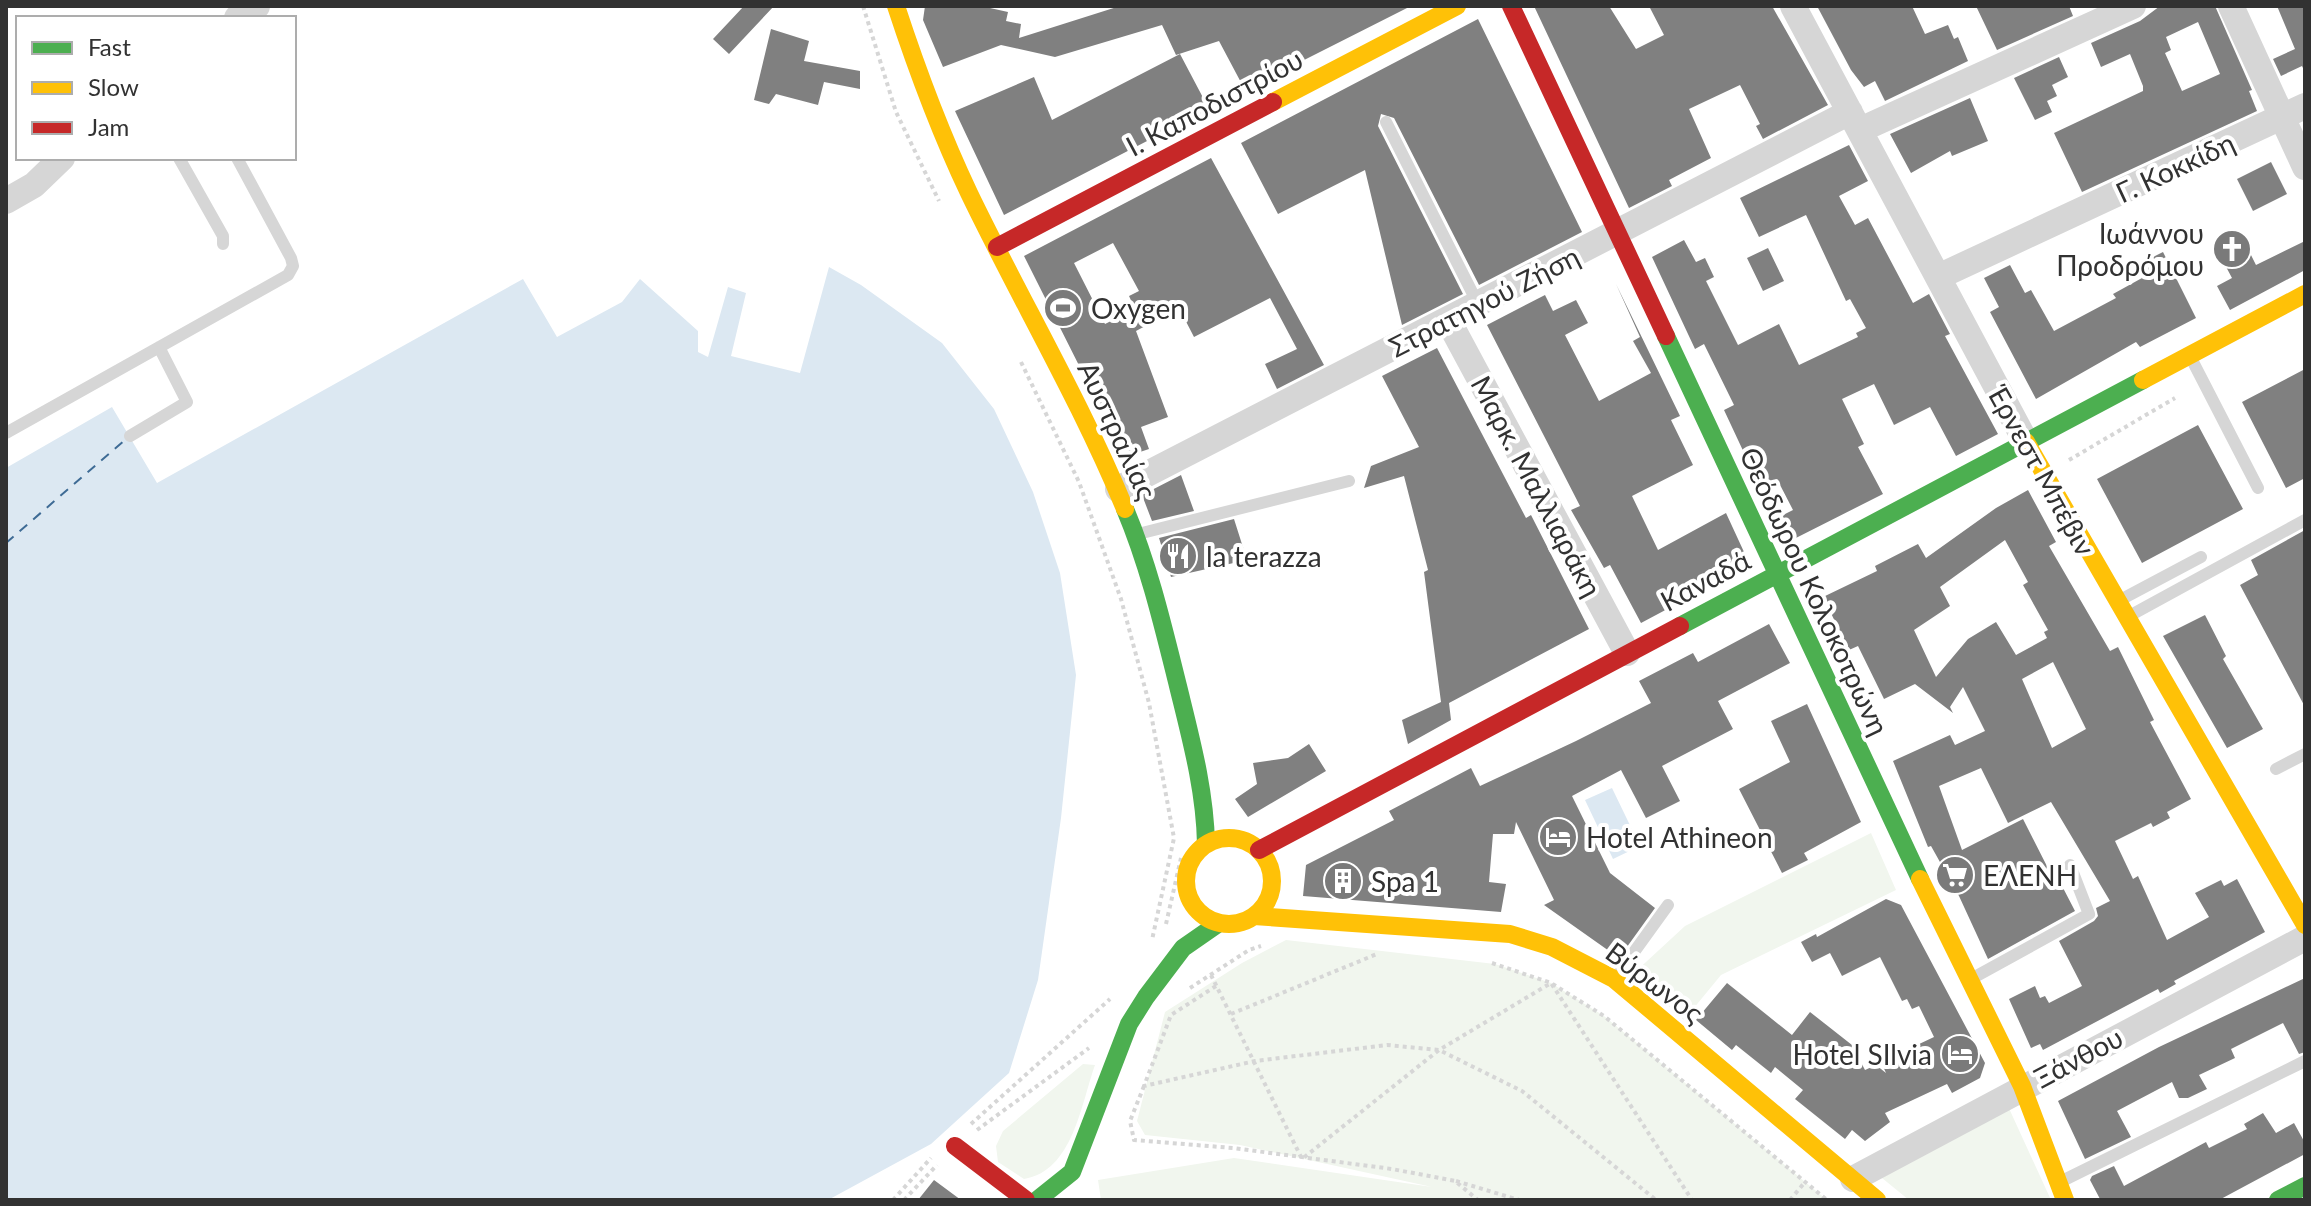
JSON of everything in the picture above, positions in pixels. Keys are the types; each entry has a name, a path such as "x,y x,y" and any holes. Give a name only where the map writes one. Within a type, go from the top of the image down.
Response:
{"street":[{"name":"Αυστραλίας","path":"896,6 939,129 1118,489 1135,535 1175,673 1207,806"},
{"name":"Ι. Καποδιστρίου","path":"997,247 1457,6"},
{"name":"Θεόδωρου Κολοκοτρώνη","path":"1511,6 1775,574 1968,981 2022,1086 2062,1191"},
{"name":"Έρνεστ Μπέβιν","path":"1793,6 2120,611 2305,925"},
{"name":"Στρατηγού Ζήση","path":"1118,489 1616,233 1855,121 2133,6"},
{"path":"2231,6 2294,111 2305,167"},
{"name":"Γ. Κοκκίδη","path":"1938,277 2294,111"},
{"path":"6,201 34,185 60,160"},
{"name":"Καναδά","path":"1259,850 2305,294"},
{"name":"Μαρκ. Μαλλιαράκη","path":"1448,320 1627,653"},
{"path":"1195,907 1219,923 1233,924 1254,916 1267,902 1272,888 1267,861 1259,850 1233,838 1207,806"},
{"path":"1206,844 1207,806"},
{"path":"1075,1200 1072,1172 1129,1024 1183,948 1195,907 1186,880 1196,854 1206,844 1233,838"},
{"name":"Βύρωνος","path":"1254,916 1510,934 1552,947 1614,979 1877,1200"},
{"path":"1183,948 1219,923"},
{"name":"Ξάνθου","path":"1853,1179 2022,1086 2305,938"},
{"path":"953,1143 1026,1200"},
{"path":"1037,1200 1072,1172"},
{"path":"2278,1200 2305,1186"}],"lane":[{"path":"1386,122 1478,304"},
{"path":"180,160 223,236 223,244"},
{"path":"6,433 288,275 293,266 238,160"},
{"path":"130,436 187,402 159,347"},
{"path":"2189,355 2258,488"},
{"path":"1135,535 1349,481"},
{"path":"2120,611 2305,520"},
{"path":"2120,611 2201,557"},
{"path":"2276,769 2305,754"},
{"path":"1968,981 2089,914 2070,865"},
{"path":"1614,979 1668,905"},
{"path":"2062,1191 2305,1061"}],"path":[{"path":"863,6 896,112 942,207"},
{"path":"1016,352 1079,482 1121,599 1149,703 1174,838 1158,920 1147,950"},
{"path":"2063,464 2203,381"},
{"path":"1163,937 1182,856"},
{"path":"1188,989 1249,950 1273,943"},
{"path":"1231,1014 1387,950 1372,948"},
{"path":"1480,962 1551,983 1604,1016 1827,1200"},
{"path":"1211,975 1302,1159"},
{"path":"1302,1159 1439,1050 1551,983"},
{"path":"1551,983 1692,1200"},
{"path":"1216,986 1171,1015 1130,1121 1134,1140 1233,1148 1455,1181 1519,1200"},
{"path":"893,1200 1114,995"},
{"path":"904,1200 953,1143 1094,1044"},
{"path":"1144,1086 1255,1061 1387,1045 1439,1050 1522,1091 1656,1200"},
{"path":"1455,1181 1478,1200"},
{"path":"1790,1200 1805,1182"}],"shaded area":[{"path":"829,267 861,285 942,343 994,409 1033,492 1060,573 1076,675 1061,818 1038,980 1009,1073 931,1144 828,1200 6,1200 6,468 112,407 157,483 523,279 557,337 622,302 640,279 698,331 698,352 708,357 728,287 746,293 731,356 800,373"},
{"path":"1612,788 1640,846 1613,859 1585,800"},
{"path":"1871,833 1896,890 1721,975 1684,1020 1633,974 1685,926"},
{"path":"1286,940 1495,964 1551,983 1604,1016 1827,1200 1101,1200 1098,1180 1234,1158 1432,1187 1240,1145 1145,1135 1137,1121 1165,1012 1242,963"},
{"path":"1083,1064 1095,1065 1073,1134 1054,1163 1041,1173 1024,1179 998,1162 996,1146 1003,1131"},
{"path":"2007,1104 2051,1200 1909,1200 1882,1178"}],"building":[{"path":"744,6 774,6 729,54 713,39"},
{"path":"925,6 981,6 1008,12 1006,21 1021,24 1019,38 1120,6 1411,6 1245,90 1219,41 1176,55 1162,25 1055,57 1001,45 943,67 923,20"},
{"path":"1534,6 1609,6 1636,49 1664,35 1649,6 1772,6 1828,105 1763,139 1756,126 1760,124 1740,85 1689,109 1711,158 1669,180 1672,186 1629,208"},
{"path":"1817,6 1912,6 1925,34 1948,25 1954,39 1958,37 1968,61 1885,101 1875,81 1864,87 1851,70"},
{"path":"1976,6 2069,6 2073,16 1997,50"},
{"path":"2160,6 2215,6 2252,90 2249,91 2257,111 2082,192 2054,133 2143,91 2130,54 2101,67 2091,43 2140,21","holes":["2198,22 2220,74 2182,91 2165,53 2171,50 2166,37"]},
{"path":"2277,6 2305,6 2305,72 2302,66 2281,76 2273,59 2295,49"},
{"path":"1478,19 1582,232 1479,285 1394,118 1381,114 1378,126 1463,294 1402,325 1365,170 1278,214 1241,143"},
{"path":"771,29 809,41 804,61 860,71 860,89 824,82 818,105 776,94 769,104 754,100"},
{"path":"1180,54 1209,109 1004,215 955,111 1034,77 1052,120"},
{"path":"2059,57 2068,77 2052,85 2057,96 2047,101 2052,112 2035,120 2014,78"},
{"path":"1970,98 1988,141 1952,156 1950,151 1911,173 1890,134"},
{"path":"1849,145 1868,181 1839,196 1855,225 1868,218 1913,303 1929,294 1950,334 1945,336 1998,434 1956,456 1930,407 1894,425 1874,384 1842,399 1864,444 1858,447 1883,494 1786,543 1775,519 1793,510 1777,479 1760,487 1724,410 1734,405 1704,344 1695,349 1652,257 1684,240 1696,262 1705,258 1714,277 1706,281 1738,345 1779,324 1799,365 1858,337 1856,333 1866,328 1850,299 1846,301 1806,215 1759,237 1740,198"},
{"path":"1211,158 1324,365 1277,389 1265,364 1297,349 1270,298 1194,337 1179,308 1136,331 1168,417 1141,427 1149,449 1125,457 1024,256","holes":["1113,243 1139,291 1129,296 1135,309 1105,324 1074,263"]},
{"path":"2271,162 2287,194 2253,211 2237,179"},
{"path":"2241,235 2256,265 2305,241 2305,270 2230,310 2217,286 2232,278 2216,248"},
{"path":"1768,248 1784,281 1763,291 1747,258"},
{"path":"2163,252 2196,318 2140,347 2136,342 2036,399 1990,312 1999,307 1984,278 2010,265 2025,293 2031,290 2054,331 2116,298 2113,294 2142,278 2135,266"},
{"path":"1616,284 1680,416 1671,420 1693,465 1632,496 1658,550 1726,513 1750,565 1641,623 1610,565 1604,568 1571,510 1580,506 1487,325 1545,295 1553,311 1576,300 1588,323 1565,335 1599,401 1651,373 1633,341 1640,337"},
{"path":"1437,348 1526,518 1531,515 1589,629 1449,703 1451,720 1408,744 1402,720 1441,702 1424,572 1428,570 1404,476 1364,488 1371,466 1419,447 1382,376"},
{"path":"2305,369 2305,478 2286,488 2242,402"},
{"path":"2198,425 2243,509 2142,563 2097,479"},
{"path":"1181,475 1194,511 1152,521 1142,495"},
{"path":"2028,490 2056,542 2049,546 2110,651 2118,647 2154,720 2150,722 2191,799 2167,812 2170,818 2153,827 2151,823 2115,841 2133,879 2138,876 2167,940 2209,917 2195,893 2221,880 2224,886 2237,879 2265,932 2174,981 2176,984 2160,993 2158,989 2043,1050 2040,1044 2031,1048 2009,999 2035,986 2040,998 2045,996 2049,1003 2082,986 2059,941 2094,921 2098,916 2096,908 2110,901 2051,802 2008,823 1981,768 1939,786 1962,850 2023,819 2057,886 2061,884 2075,911 1988,959 1959,896 1931,846 1928,847 1893,761 1950,735 1955,745 1985,731 1963,687 1950,707 1953,713 1915,684 1884,699 1858,646 1849,650 1823,597 1877,571 1875,566 1918,544 1926,558 1996,508","holes":["2005,540 2028,582 2023,585 2048,630 2044,632 2047,638 2016,655 1996,622 1968,639 1936,677 1914,630 1950,606 1940,587","2053,662 2086,729 2052,748 2022,679"]},
{"path":"1234,519 1247,560 1171,577 1159,538"},
{"path":"2305,530 2305,707 2240,585 2258,575 2251,560"},
{"path":"2205,615 2226,656 2223,659 2263,729 2227,748 2163,636"},
{"path":"1769,624 1790,663 1718,701 1733,729 1662,766 1680,801 1646,818 1621,770 1572,796 1610,873 1655,908 1619,958 1544,905 1554,900 1516,822 1514,834 1493,834 1489,882 1506,884 1501,912 1303,896 1306,865 1394,820 1389,811 1471,768 1480,786 1576,741 1651,703 1639,681 1693,653 1698,662"},
{"path":"1807,704 1861,822 1804,853 1808,860 1782,873 1739,789 1790,762 1771,721"},
{"path":"1309,744 1326,771 1248,817 1235,799 1257,784 1253,763 1288,758"},
{"path":"1886,899 1901,905 1985,1063 1980,1078 1952,1093 1947,1084 1885,1113 1890,1122 1865,1141 1852,1130 1845,1139 1795,1099 1803,1090 1775,1067 1771,1073 1736,1045 1732,1050 1696,1020 1727,983 1792,1035 1810,1012 1852,1045 1865,1070 1876,1065 1886,1073 1881,1062 1934,1037 1919,1006 1912,1009 1907,999 1902,1001 1880,957 1842,976 1830,953 1812,962 1801,942 1816,934 1817,937"},
{"path":"2305,978 2305,1052 2299,1054 2283,1023 2231,1049 2235,1058 2199,1075 2207,1089 2188,1098 2179,1098 2172,1082 2117,1111 2131,1137 2085,1159 2058,1101 2159,1047"},
{"path":"2263,1113 2276,1133 2294,1123 2305,1143 2305,1154 2219,1200 2098,1200 2090,1180 2092,1176 2114,1166 2124,1186 2206,1142 2209,1148 2247,1129 2244,1124"},
{"path":"934,1180 961,1200 918,1200"}],"ferry route":[{"path":"6,543 126,439"}],"traffic: fast":[{"path":"1666,336 1920,879"},
{"path":"1680,626 2143,380"},
{"path":"1125,509 1155,596 1188,725 1200,784 1206,844"},
{"path":"1037,1200 1072,1172 1129,1024 1146,997 1183,948 1219,923"},
{"path":"2278,1200 2305,1186"}],"traffic: slow":[{"path":"896,6 958,170 1089,429 1125,509"},
{"path":"1273,102 1457,6"},
{"path":"2143,380 2305,294"},
{"path":"2026,442 2305,925"},
{"path":"1229,838 1245,842 1259,851 1268,865 1272,881 1268,897 1259,911 1245,920 1229,924 1213,920 1199,911 1190,897 1186,881 1190,865 1199,851 1213,842 1229,838"},
{"path":"1920,879 2022,1086 2065,1200"},
{"path":"1254,916 1510,934 1552,947 1614,979 1877,1200"}],"traffic: jam":[{"path":"1511,6 1666,336"},
{"path":"997,247 1273,102"},
{"path":"1259,850 1680,626"},
{"path":"955,1146 1026,1200"}],"place":[{"name":"Ιωάννου Προδρόμου","path":"2232,249"},
{"name":"Oxygen","path":"1063,308"},
{"name":"la terazza","path":"1178,556"},
{"name":"Hotel Athineon","path":"1558,837"},
{"name":"ΕΛΕΝΗ","path":"1955,875"},
{"name":"Spa 1","path":"1343,881"},
{"name":"Hotel SIlvia","path":"1960,1054"}]}
